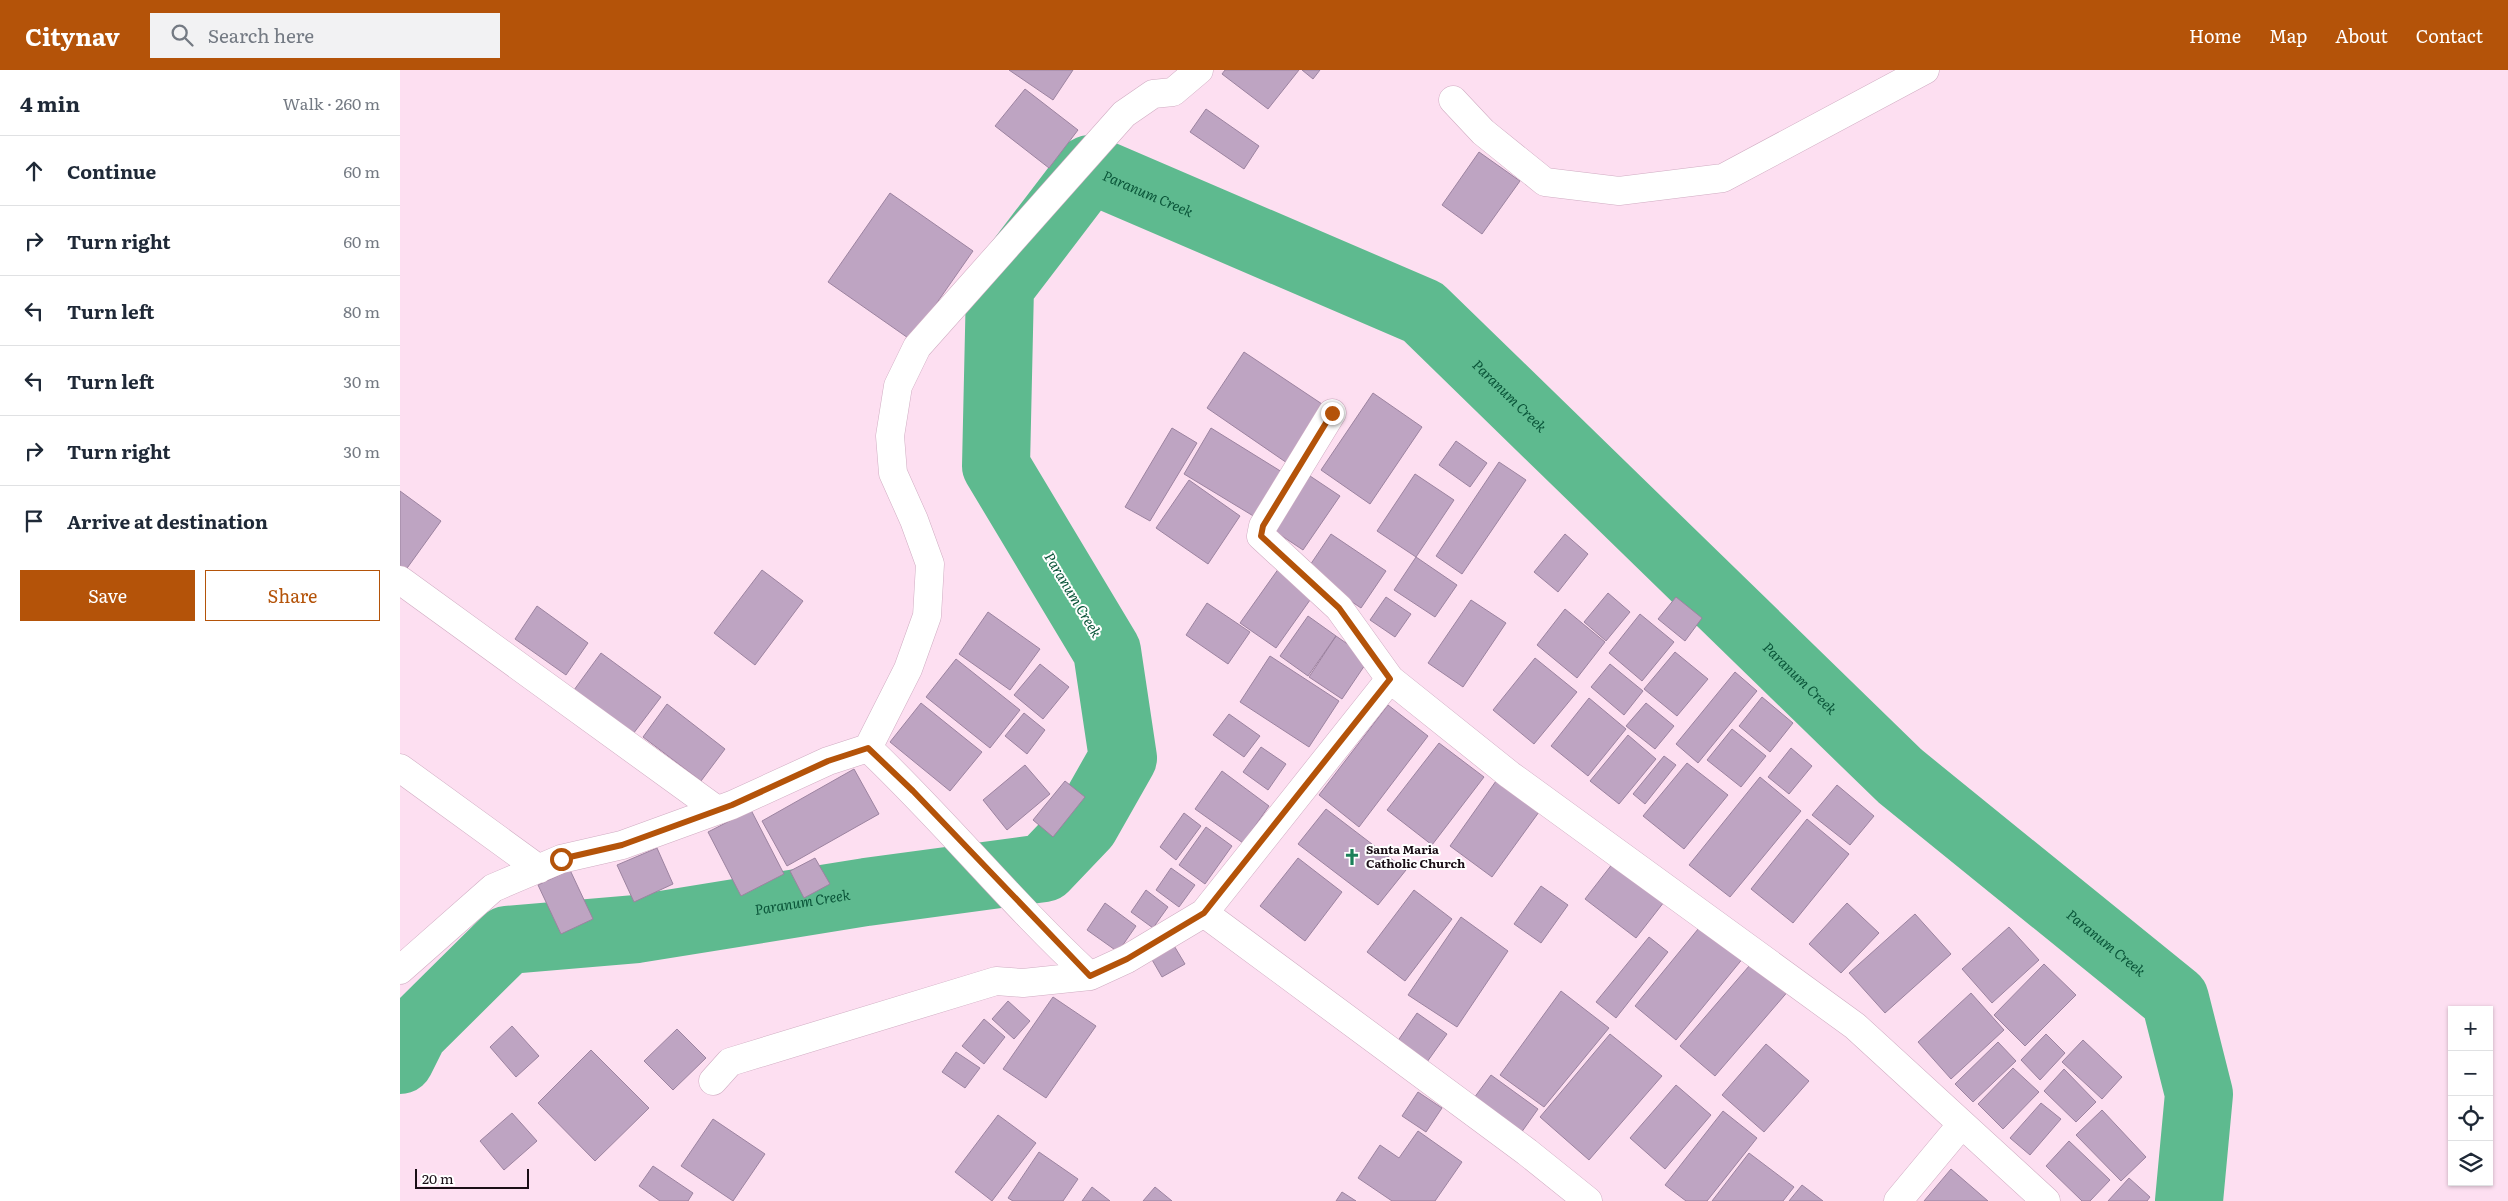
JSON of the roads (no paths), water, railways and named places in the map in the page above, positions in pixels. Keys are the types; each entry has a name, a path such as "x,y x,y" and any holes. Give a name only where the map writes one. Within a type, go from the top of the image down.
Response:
{"street":[{"path":"400,970 493,888 561,859 622,845 717,810 828,761 868,748 908,669 927,616 930,564 914,520 893,473 890,436 898,386 917,347 1124,114 1153,94 1173,92 1199,70"},
{"path":"1453,100 1483,132 1545,182 1619,191 1723,178 1925,70"},
{"path":"1332,413 1263,526 1261,536 1339,608 1390,679 1510,775 1855,1026 2046,1201"},
{"path":"400,580 717,810"},
{"path":"713,1081 730,1062 996,981 1023,983 1090,976 1127,959 1204,913 1390,679"},
{"path":"868,748 913,791 1090,976"},
{"path":"400,768 539,869"},
{"path":"1204,913 1527,1152 1588,1201"},
{"path":"1898,1201 1962,1124"}],"waterway":[{"name":"Paranum Creek","path":"400,1060 414,1032 507,940 637,929 866,892 1044,868 1085,825 1123,758 1107,651 996,466 1000,287 1090,169 1423,312 1900,776 2175,999 2199,1094 2189,1201"}],"place":[{"name":"Santa Maria Catholic Church","path":"1352,857"}]}
